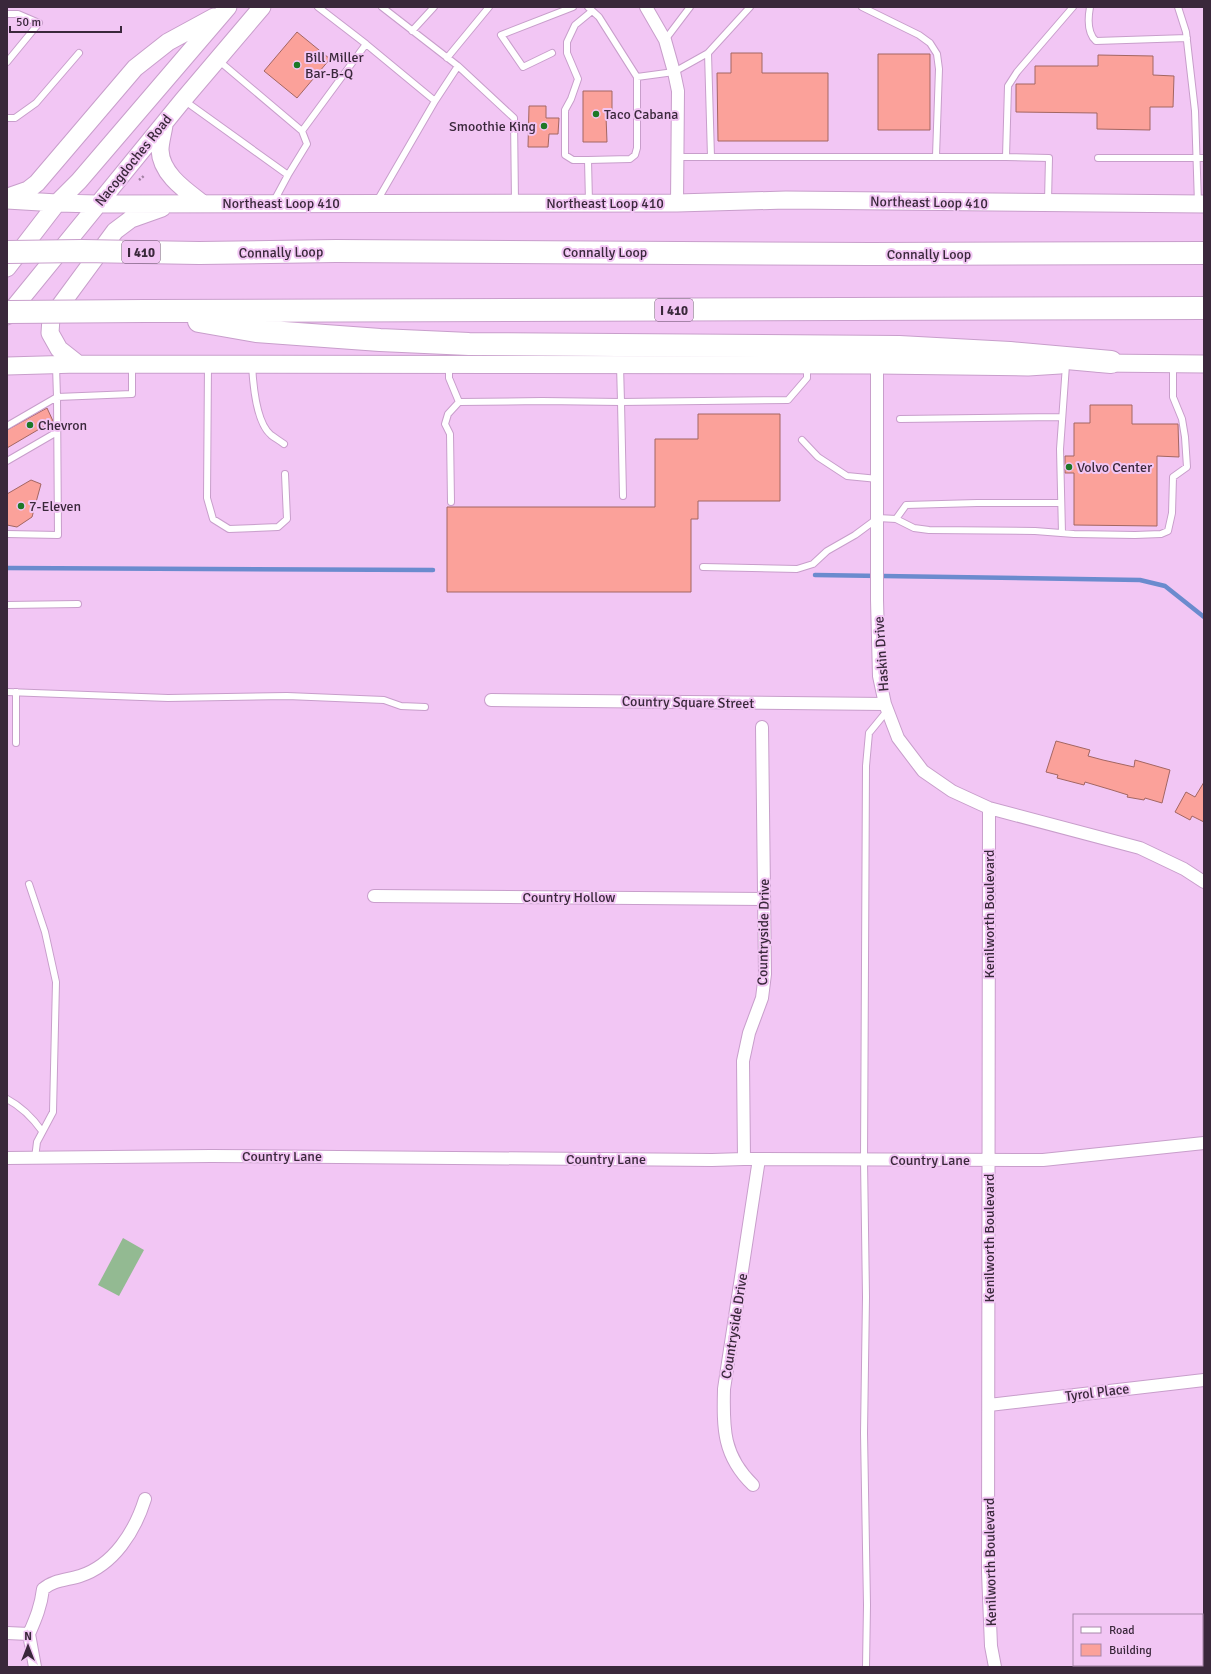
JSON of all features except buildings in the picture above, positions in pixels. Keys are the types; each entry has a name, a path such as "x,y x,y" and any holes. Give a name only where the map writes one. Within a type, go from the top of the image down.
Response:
{"highway":[{"path":"7,244 82,250"},
{"name":"Connally Loop","path":"7,252 82,250 199,253 336,251 863,254 1204,253"},
{"name":"I 410","path":"7,312 1204,308"},
{"path":"145,311 256,331 387,341 470,344 899,347 1010,353 1111,362"}],"main road":[{"name":"Nacogdoches Road","path":"7,316 97,204 216,60 262,7"},
{"name":"Nacogdoches Road","path":"7,268 57,203 79,181 225,10"},
{"path":"7,199 28,190 37,183 135,68 168,42 225,10"},
{"path":"164,123 160,150 164,165 173,179 202,203"},
{"name":"Northeast Loop 410","path":"7,199 57,203 97,204 376,202 677,203 786,200 1201,204"},
{"path":"78,364 59,349 50,333 51,318 115,231 131,219 174,204"},
{"path":"7,366 56,364 132,364 877,365 1028,367 1111,362 1204,364"}],"street":[{"path":"646,7 665,40 678,91 677,203"},
{"name":"Haskin Drive","path":"877,365 877,600 879,676 886,707 898,738 923,771 952,791 989,808 1140,848 1184,870 1204,882"},
{"name":"Country Square Street","path":"491,700 886,707"},
{"name":"Countryside Drive","path":"744,1159 743,1061 749,1033 762,998 765,974 762,727"},
{"name":"Kenilworth Boulevard","path":"989,808 988,1572 991,1646 995,1667"},
{"name":"Country Hollow","path":"374,896 764,899"},
{"name":"Country Lane","path":"7,1158 219,1156 712,1160 1043,1160 1204,1143"},
{"name":"Countryside Drive","path":"753,1486 740,1473 729,1449 725,1429 724,1389 759,1159"},
{"name":"Tyrol Place","path":"989,1405 1204,1380"},
{"path":"35,1667 29,1634 39,1614 42,1604 42,1589 48,1584 93,1572 103,1565 127,1538 139,1518 145,1499"},
{"path":"7,1633 29,1634"}],"lane":[{"path":"318,7 366,44 434,101"},
{"path":"382,7 458,66 514,118 515,203"},
{"path":"412,31 434,7"},
{"path":"447,58 489,7"},
{"path":"552,53 523,67 501,35 573,7"},
{"path":"665,40 690,7"},
{"path":"637,77 674,72 708,53 750,7"},
{"path":"862,7 919,35 930,43 937,54 939,69 936,156"},
{"path":"1006,157 1008,86 1017,72 1073,7"},
{"path":"1090,7 1089,28 1091,36 1096,41 1187,38"},
{"path":"1178,7 1187,38 1201,204"},
{"path":"590,9 599,17 637,77 637,148 635,155 630,159 572,160 565,155 565,110 571,99 578,79 567,53 567,42 575,25 590,9"},
{"path":"7,14 18,14 39,23 7,62"},
{"path":"302,131 366,44"},
{"path":"7,118 15,118 36,103 79,53"},
{"path":"708,53 711,157"},
{"path":"216,60 302,131 307,144 273,203"},
{"path":"376,202 434,101 458,66"},
{"path":"183,100 288,175"},
{"path":"678,157 936,156 1049,158 1048,203"},
{"path":"1098,158 1204,158"},
{"path":"588,160 589,203"},
{"path":"703,567 797,568 813,564 827,550 855,535 878,518 896,519 914,528 929,530 1035,531 1135,535 1161,534 1168,530 1172,513 1173,477 1187,467 1182,419 1173,397 1173,363"},
{"path":"7,534 58,535 56,364"},
{"path":"7,426 57,397 132,394 132,364"},
{"path":"208,365 207,498 213,520 229,529 278,527 287,519 285,474"},
{"path":"252,365 252,381 261,419 270,434 284,444"},
{"path":"448,365 449,378 459,402"},
{"path":"620,365 623,496"},
{"path":"451,502 450,434 445,424 448,414 459,402 788,400 807,378 807,365"},
{"path":"1062,533 1061,417 1066,365"},
{"path":"900,419 1061,417"},
{"path":"7,461 57,432"},
{"path":"802,440 818,457 847,476 878,479"},
{"path":"896,519 906,505 1061,503"},
{"path":"7,605 78,604"},
{"path":"7,692 168,698 287,696 384,700 401,706 425,707"},
{"path":"16,692 16,743"},
{"path":"866,1667 867,1605 864,1433 866,1297 864,1160 866,766 869,733 886,707"},
{"path":"28,884 45,932 56,982 53,1112 42,1130 37,1142 35,1158"},
{"path":"7,1099 19,1106 33,1118 42,1130"}],"green space":[{"path":"123,1238 144,1250 119,1296 98,1285"}],"waterway":[{"path":"7,568 433,570"},
{"path":"815,575 1140,580 1165,586 1204,617"}],"place":[{"name":"Bill Miller Bar-B-Q","path":"297,65"},
{"name":"Taco Cabana","path":"596,114"},
{"name":"Smoothie King","path":"544,126"},
{"name":"Chevron","path":"30,425"},
{"name":"Volvo Center","path":"1069,467"},
{"name":"7-Eleven","path":"21,506"}]}
